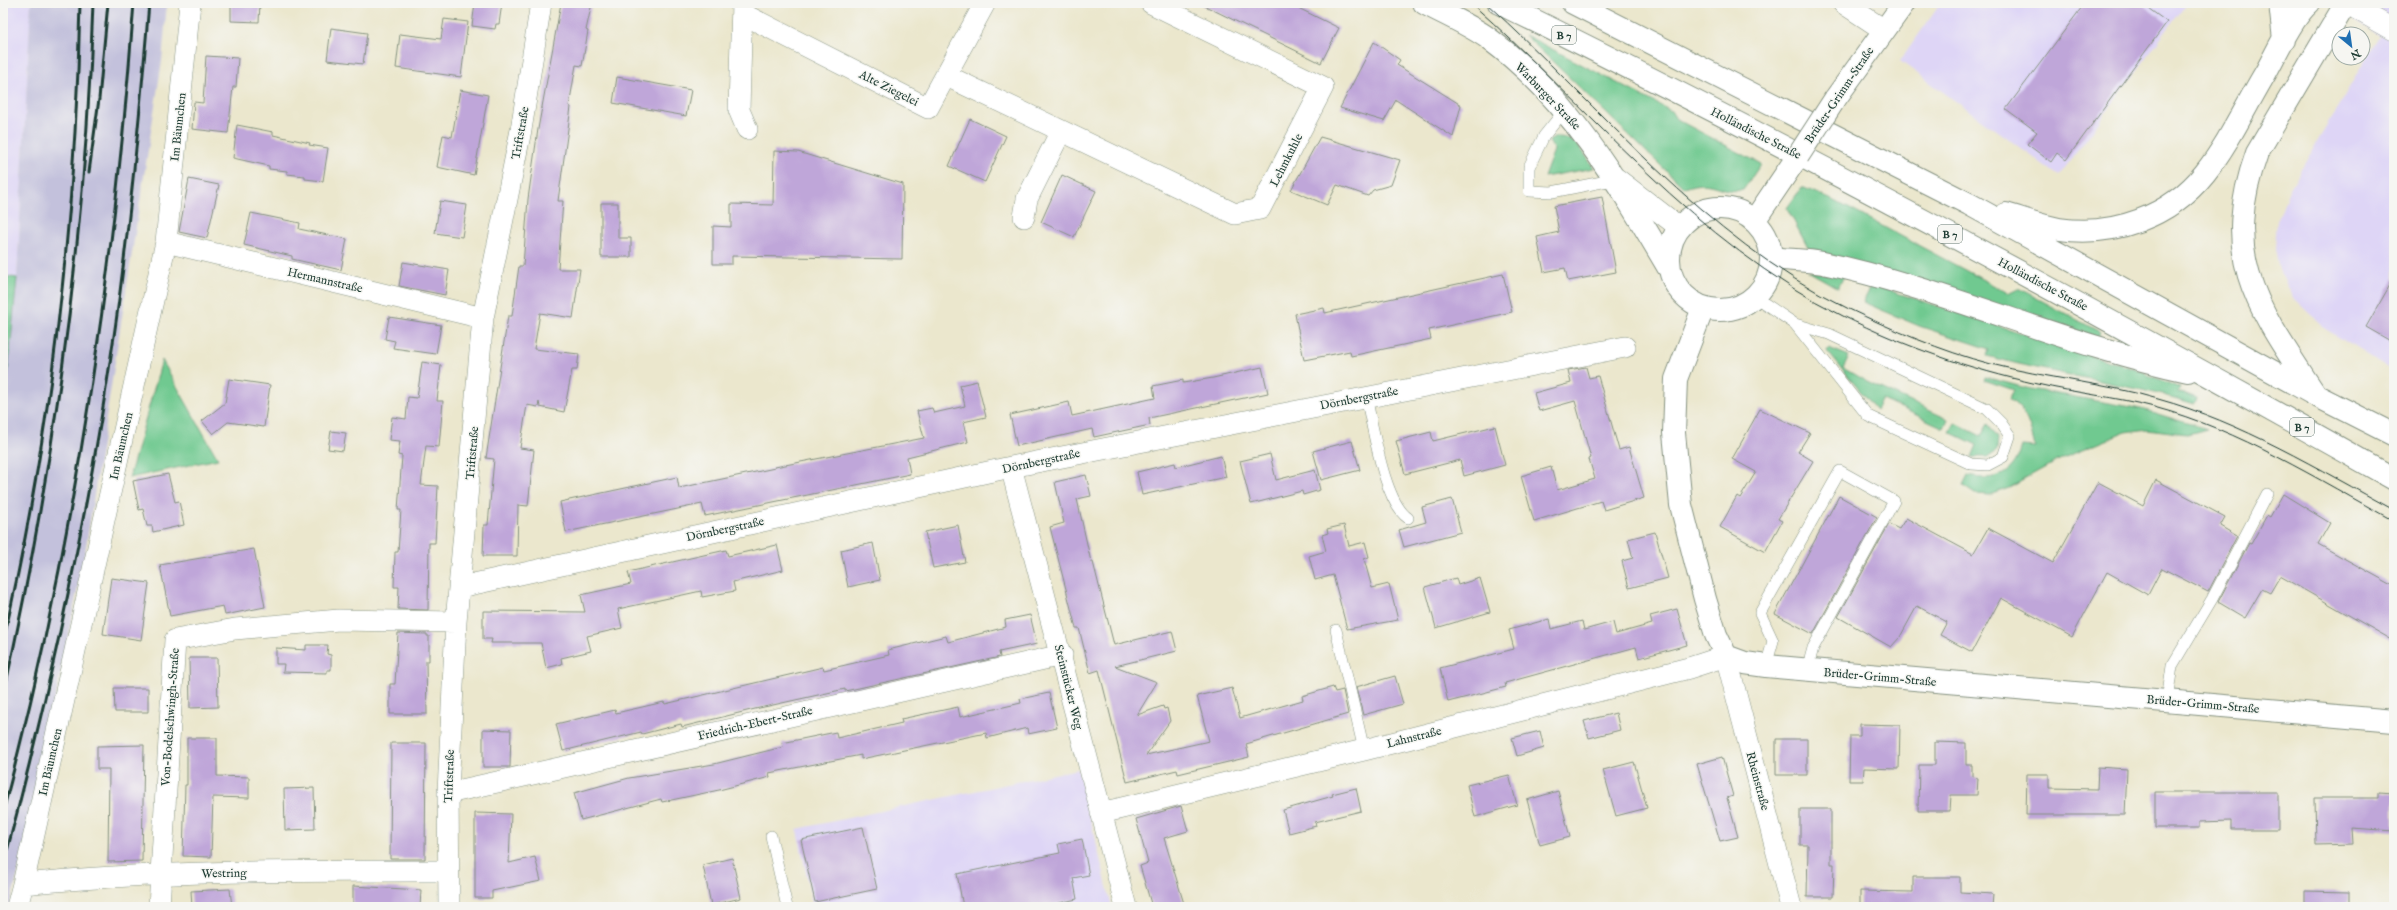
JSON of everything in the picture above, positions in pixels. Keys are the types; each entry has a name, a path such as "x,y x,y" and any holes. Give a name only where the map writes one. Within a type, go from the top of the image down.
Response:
{"main road":[{"name":"Warburger Straße","path":"1424,3 1487,38 1533,77 1586,135 1617,179 1668,267"},
{"name":"Holländische Straße","path":"1499,3 1628,66 1974,247 2211,376 2394,479"},
{"path":"1573,3 1969,204 2317,396 2394,435"},
{"name":"Brüder-Grimm-Straße","path":"1754,221 1835,99 1904,3"},
{"path":"2280,3 2284,40"},
{"path":"1969,204 2057,229 2078,231 2121,227 2160,211 2191,188 2205,174 2304,7 2309,3"},
{"path":"2317,396 2260,306 2246,264 2242,219 2246,189 2257,153 2346,3"},
{"path":"1716,208 1730,208 1743,213 1754,221 1764,232 1769,245 1771,258 1766,282 1755,297 1744,305 1731,310 1717,311 1703,308 1690,302 1680,292 1668,267 1668,253 1672,239 1679,227 1698,213 1716,208"},
{"path":"1771,258 1821,263 1875,277 2124,356 2211,376"},
{"path":"1703,308 1676,380 1674,433 1681,505 1705,600 1716,635 1726,656"},
{"name":"Brüder-Grimm-Straße","path":"1726,656 1744,663 1807,670 2394,720"}],"street":[{"name":"Im Bäumchen","path":"23,884 166,242 190,3"},
{"name":"Triftstraße","path":"448,907 448,793 456,622 483,318 521,130 541,3"},
{"name":"Alte Ziegelei","path":"747,129 739,110 742,9 928,108 947,76 985,3"},
{"name":"Lehmkuhle","path":"947,76 1235,214 1260,208 1323,87 1150,3"},
{"path":"1843,3 1884,30"},
{"path":"2346,3 2394,30"},
{"path":"1024,217 1027,199 1061,131"},
{"name":"Warburger Straße","path":"1617,179 1679,227"},
{"name":"Hermannstraße","path":"166,242 483,318"},
{"name":"Dörnbergstraße","path":"460,586 1011,467 1625,347"},
{"name":"Steinstücker Weg","path":"1011,467 1062,654 1126,907"},
{"name":"Von-Bodelschwingh-Straße","path":"159,907 175,640 235,629 339,620 456,622"},
{"name":"Friedrich-Ebert-Straße","path":"448,793 1062,654"},
{"name":"Lahnstraße","path":"1101,813 1364,750 1689,668 1726,656"},
{"name":"Rheinstraße","path":"1726,656 1791,907"},
{"name":"Westring","path":"23,884 160,873 448,871"},
{"path":"17,907 23,884"}],"lane":[{"path":"1564,111 1544,136 1529,167 1530,191 1552,192 1617,179"},
{"path":"1755,297 1795,324 1868,416 1971,464 1988,465 2003,457 2010,436 2001,423 1986,409 1829,334 1795,324"},
{"path":"1366,397 1390,495 1400,513 1408,518"},
{"path":"1766,666 1773,640 1760,613 1840,471 1894,501 1813,648 1807,670"},
{"path":"2167,701 2172,666 2212,599 2267,494"},
{"path":"1336,630 1364,750"},
{"path":"771,836 787,907"}],"shaded area":[{"path":"3,3 31,3 17,278 3,276"},
{"path":"31,3 167,3 162,61 85,553 23,856 9,907 3,907 3,422 17,278"},
{"path":"1941,3 2187,3 2059,176 1900,61"},
{"path":"2327,3 2394,3 2394,372 2327,330 2294,299 2279,270 2275,249 2277,221 2289,190 2362,66 2371,66 2371,50 2380,35 2371,30 2371,26 2365,26"},
{"path":"1078,769 1112,907 813,907 797,829"}],"green space":[{"path":"1525,35 1671,111 1676,119 1761,164 1743,190 1727,190 1702,184 1684,188"},
{"path":"1556,137 1569,139 1579,147 1594,168 1544,177 1554,150 1549,141"},
{"path":"1802,187 1837,202 2008,293 2018,288 2100,332 2096,340 1808,248 1787,208"},
{"path":"1808,271 1844,276 1838,288"},
{"path":"3,276 17,278 3,422"},
{"path":"1872,285 2134,369 2180,388 2178,392 2197,399 2195,404 2144,390 2039,369 1987,356 1989,349 1919,326 1863,302"},
{"path":"1829,348 1849,356 1843,368 1867,382 1948,419 1944,428 1882,399 1876,410 1827,351"},
{"path":"162,360 218,459 129,478"},
{"path":"1985,377 2030,389 2142,409 2206,429 2187,434 2147,429 2126,432 2063,458 2009,488 1989,495 1975,494 1963,486 1968,476 1987,478 2002,474 2009,470 2014,464 2019,456 2022,446 2035,447 2024,414 2009,399 2014,390 1984,380"},
{"path":"1955,423 1981,436 1988,424 1998,437 1997,450 1987,457 1972,457 1977,445 1950,432"}],"building":[{"path":"231,3 260,3 259,22 231,21"},
{"path":"475,3 502,3 499,24 496,24 495,29 472,26"},
{"path":"561,3 592,3 586,30 588,31 582,66 576,65 569,106 571,107 558,201 563,201 558,269 580,269 573,318 540,313 534,349 579,354 577,370 572,370 564,412 540,407 539,402 538,407 527,405 520,448 534,450 528,506 518,505 517,556 483,556 484,525 488,525 494,459 486,458 508,316 512,316 519,266 523,266 528,199 538,129"},
{"path":"1199,3 1288,3 1339,28 1321,63"},
{"path":"2085,3 2141,3 2167,22 2066,160 2057,153 2051,162 2027,144 2037,132 2006,109"},
{"path":"444,19 468,22 461,77 396,68 400,34 441,39"},
{"path":"331,28 367,33 363,64 327,60"},
{"path":"1374,42 1400,60 1397,65 1461,105 1453,137 1396,100 1384,121 1340,108"},
{"path":"206,56 238,58 236,87 233,87 228,133 192,129 194,102 203,103"},
{"path":"617,77 691,90 686,116 613,103"},
{"path":"460,90 488,95 474,175 437,167 443,135 452,137"},
{"path":"970,119 1006,136 985,182 949,166"},
{"path":"237,125 273,132 273,135 310,143 309,145 328,148 323,181 305,179 305,176 287,174 287,171 269,169 269,166 233,158"},
{"path":"1320,137 1400,160 1391,185 1373,190 1368,196 1337,185 1327,205 1291,190"},
{"path":"774,151 798,152 903,184 902,259 732,256 732,264 713,264 713,226 731,227 731,204 773,205"},
{"path":"1062,175 1096,191 1074,237 1041,222"},
{"path":"189,179 219,185 207,238 179,232"},
{"path":"1602,197 1616,272 1568,281 1565,268 1544,272 1537,237 1559,232 1554,206"},
{"path":"440,201 467,205 462,237 435,233"},
{"path":"601,203 618,203 618,238 631,238 631,257 601,257"},
{"path":"251,213 300,223 299,229 347,239 341,270 292,259 292,256 244,245"},
{"path":"403,262 449,270 445,295 399,286"},
{"path":"1503,274 1512,312 1429,330 1431,339 1351,356 1350,351 1304,360 1295,314 1324,308 1325,313"},
{"path":"2394,278 2394,343 2366,327"},
{"path":"389,317 441,325 436,354 393,348 395,341 385,339"},
{"path":"422,362 441,365 437,401 443,401 439,447 426,446 421,485 438,486 435,543 429,543 428,610 398,609 399,587 394,587 395,552 398,552 401,510 398,510 402,456 398,455 400,441 389,440 392,417 406,419 408,397 417,398"},
{"path":"1262,367 1268,393 1149,418 1150,425 1094,437 1092,429 1017,446 1010,415 1069,402 1072,416 1155,398 1153,386 1183,380 1183,383 1213,378"},
{"path":"1586,367 1589,378 1598,376 1619,450 1629,447 1644,498 1604,510 1601,501 1534,521 1521,476 1551,467 1557,490 1595,479 1589,459 1591,458 1575,401 1539,411 1534,393 1571,383 1568,370"},
{"path":"229,379 270,385 264,427 228,422 213,434 202,421 225,403"},
{"path":"977,381 986,417 963,422 968,442 907,457 910,474 705,516 702,504 566,532 560,502 677,477 679,488 775,467 924,438 917,411 932,408 934,413 965,406 960,385"},
{"path":"1760,409 1810,433 1798,452 1813,461 1778,519 1782,521 1765,552 1720,527 1737,496 1740,498 1756,472 1732,459"},
{"path":"1495,426 1505,465 1464,476 1460,460 1405,474 1396,441 1431,432 1433,441"},
{"path":"331,431 346,433 343,451 328,449"},
{"path":"1352,441 1360,470 1321,480 1313,451"},
{"path":"1270,454 1276,480 1315,470 1320,490 1303,495 1302,491 1251,504 1240,461"},
{"path":"1221,456 1226,477 1142,495 1137,472 1175,463 1176,467"},
{"path":"168,474 175,502 179,501 184,525 153,532 152,526 147,526 143,509 139,510 133,481"},
{"path":"1086,475 1091,496 1077,499 1091,562 1093,562 1114,645 1172,631 1177,651 1115,666 1157,682 1137,715 1163,706 1164,709 1167,708 1170,721 1146,755 1209,741 1197,696 1232,688 1240,718 1303,700 1302,696 1333,687 1335,692 1343,690 1348,714 1246,744 1249,757 1178,774 1177,770 1127,782 1099,670 1090,673 1079,628 1076,628 1050,527 1064,523 1055,482"},
{"path":"2156,480 2225,517 2220,526 2237,536 2208,592 2162,568 2148,595 2107,572 2072,637 2001,598 1972,652 1940,635 1947,622 1917,606 1900,637 1891,647 1838,617 1889,524 1899,529 1906,518 1973,554 1988,528 2053,563 2098,482 2143,506"},
{"path":"2283,494 2330,523 2318,544 2394,586 2394,641 2280,576 2270,593 2262,589 2245,618 2218,602 2249,543 2251,544 2267,515 2270,517"},
{"path":"1839,496 1877,517 1813,634 1775,614"},
{"path":"1452,499 1461,532 1404,547 1399,530 1426,522 1422,507"},
{"path":"958,525 965,562 933,568 925,532"},
{"path":"1344,525 1349,546 1365,542 1369,557 1364,559 1372,588 1389,584 1398,620 1347,629 1333,575 1315,580 1309,556 1326,551 1322,535 1328,533 1327,529"},
{"path":"1655,532 1668,578 1629,588 1622,561 1633,558 1628,539"},
{"path":"873,543 880,580 848,587 841,550"},
{"path":"777,545 783,570 733,582 735,591 702,597 701,591 618,609 622,628 587,636 591,651 561,658 562,664 546,668 541,643 491,643 492,639 483,639 483,611 585,612 581,595 631,584 628,572 726,550 728,556"},
{"path":"254,549 265,607 225,615 223,606 170,616 160,565"},
{"path":"111,578 149,583 141,640 103,634"},
{"path":"1456,578 1458,585 1480,578 1490,612 1436,628 1425,587"},
{"path":"1677,609 1687,645 1639,658 1636,647 1505,683 1506,687 1448,702 1440,668 1514,649 1509,630 1549,619 1551,629 1582,621 1584,630 1613,622 1616,634 1652,624 1650,616"},
{"path":"1030,615 1037,644 999,652 1000,657 845,691 845,689 682,727 681,724 642,734 641,732 563,751 556,724 615,710 616,713 664,702 665,704 823,667 824,670 889,655 888,650 946,636 948,642 1006,627 1005,620"},
{"path":"398,633 427,634 427,636 429,636 429,661 426,661 427,714 390,714 390,684 395,684"},
{"path":"306,645 328,645 327,654 331,655 331,670 327,670 327,673 283,672 284,664 276,664 276,648 306,650"},
{"path":"189,658 217,658 218,707 190,708"},
{"path":"1395,676 1403,704 1363,715 1356,687"},
{"path":"114,688 148,688 148,712 115,712"},
{"path":"1049,693 1057,728 1028,734 1027,728 987,738 986,733 861,759 861,755 769,773 770,777 719,790 662,802 661,799 581,820 574,793 629,778 714,764 783,747 782,743 836,732 837,738 902,723 901,719 958,707 960,717 1021,703 1020,699"},
{"path":"1616,713 1620,730 1589,738 1584,721"},
{"path":"1860,724 1900,725 1899,769 1864,768 1863,781 1849,781 1850,736 1860,736"},
{"path":"483,729 511,730 510,767 483,767"},
{"path":"1540,731 1544,748 1517,756 1512,738"},
{"path":"187,738 217,738 217,776 249,777 249,798 213,797 211,857 183,856 185,785 187,785"},
{"path":"1776,739 1807,739 1807,775 1776,775"},
{"path":"1935,742 1966,743 1966,765 1972,765 1972,777 1978,778 1977,795 1951,795 1950,811 1918,811 1919,765 1935,765"},
{"path":"391,743 426,743 425,859 390,859"},
{"path":"144,745 142,861 108,862 109,769 97,769 97,746"},
{"path":"1722,757 1733,796 1727,798 1738,837 1720,841 1697,764"},
{"path":"1634,762 1647,808 1616,816 1603,770"},
{"path":"2098,767 2127,769 2125,815 2026,815 2027,774 2049,774 2049,788 2097,789"},
{"path":"1509,775 1517,805 1475,817 1467,785"},
{"path":"314,788 315,829 285,830 284,789"},
{"path":"1356,788 1361,811 1315,822 1316,826 1289,833 1283,810"},
{"path":"1558,791 1570,837 1540,845 1527,800"},
{"path":"2155,792 2278,792 2278,830 2231,830 2231,821 2199,822 2199,828 2155,828"},
{"path":"2379,792 2394,793 2394,831 2352,828 2353,844 2316,845 2315,798 2379,798"},
{"path":"1181,806 1188,831 1164,838 1185,907 1152,907 1140,866 1148,863 1136,819"},
{"path":"1800,809 1831,809 1831,864 1834,864 1833,897 1807,897 1808,845 1800,845"},
{"path":"475,813 511,814 509,863 535,857 541,881 492,891 492,898 475,898"},
{"path":"863,827 877,889 815,902 801,840"},
{"path":"1082,839 1089,875 1073,878 1077,899 1041,907 963,907 957,874 1060,853 1058,844"},
{"path":"732,858 741,898 711,905 703,865"},
{"path":"1913,877 1960,877 1960,892 1993,894 1992,907 1860,907 1860,891 1913,892"},
{"path":"353,886 421,890 420,907 353,907"},
{"path":"230,889 232,907 192,907 191,891"},
{"path":"2305,891 2349,892 2349,907 2305,907"}],"tram line":[{"path":"1471,3 1516,44 1647,173 1692,213 1740,251 1790,286 1843,316 1890,338 1963,364 2037,384 2125,400 2186,417 2247,442 2394,521"},
{"path":"1486,3 1656,169 1700,208 1746,245 1795,279 1864,316 1900,332 1972,359 2012,369 2138,393 2220,420 2250,433 2394,510"}],"railway":[{"path":"3,642 35,485 58,324 67,244 73,163 78,83 80,3"},
{"path":"3,697 38,525 64,352 75,265 83,178 93,3"},
{"path":"89,172 99,99 108,3"},
{"path":"3,811 51,612 88,410 115,207 126,105 134,3"},
{"path":"3,866 37,735 52,669 80,536 104,403 120,294 130,211 149,3"}]}
